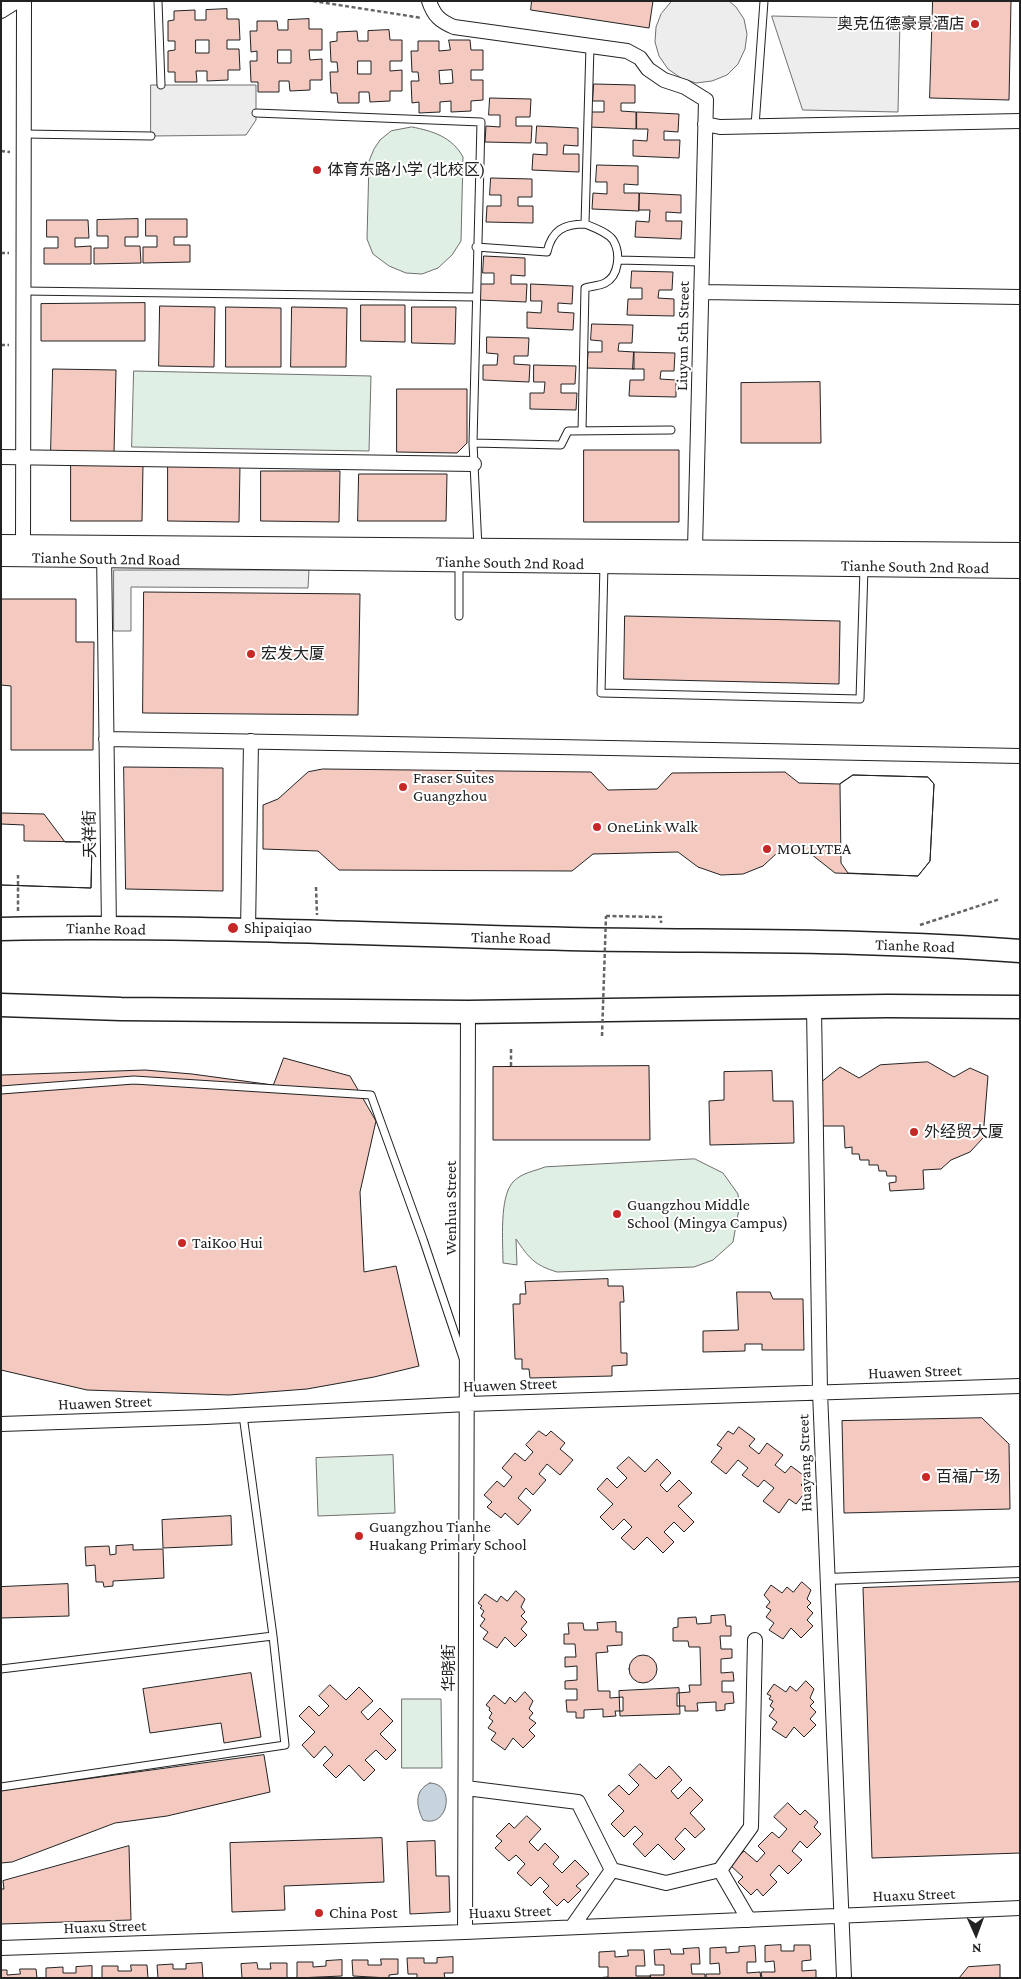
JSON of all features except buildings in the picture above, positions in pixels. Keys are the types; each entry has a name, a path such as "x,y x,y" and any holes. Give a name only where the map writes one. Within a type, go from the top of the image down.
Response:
{"highway":[{"name":"Tianhe Road","path":"10,924 109,929 599,940 896,944 1020,951"},
{"path":"1,1005 121,1009 468,1012 887,1006 1020,1007"}],"street":[{"path":"1,11 17,1"},
{"path":"23,544 24,1"},
{"path":"429,1 432,11 440,21 454,27 590,46"},
{"name":"Liuyun 5th Street","path":"590,46 627,50 640,58 648,69 664,80 685,88 706,100 695,549"},
{"path":"706,124 720,127 1020,121"},
{"path":"701,292 1020,297"},
{"path":"1,457 474,464"},
{"name":"Tianhe South 2nd Road","path":"1,544 23,544 104,552"},
{"name":"Tianhe South 2nd Road","path":"460,555 478,548 605,556 695,549 1020,569"},
{"name":"Tianhe South 2nd Road","path":"1,557 104,552 864,559 1020,552"},
{"name":"天祥街","path":"104,552 109,929"},
{"path":"106,738 667,751 1020,756"},
{"path":"248,931 251,741"},
{"name":"Huayang Street","path":"814,1008 820,1392 844,1978"},
{"name":"Wenhua Street","path":"468,1012 468,1404"},
{"name":"Huawen Street","path":"1,1424 468,1404 1020,1386"},
{"name":"华晓街","path":"465,1932 468,1404"},
{"path":"827,1578 1020,1572"},
{"path":"466,1788 578,1802 612,1870 666,1883 720,1870 751,1827 755,1640"},
{"path":"572,1927 612,1870"},
{"path":"720,1870 750,1920"},
{"name":"Huaxu Street","path":"1,1948 465,1932 1020,1908"}],"lane":[{"path":"158,1 161,85"},
{"path":"755,126 764,1"},
{"path":"585,224 590,46"},
{"path":"256,113 480,122 473,443 478,548"},
{"path":"24,134 151,136"},
{"path":"476,247 546,252 549,241 558,230 573,224 585,224 599,229 612,240 618,260 616,271 605,283 585,288 582,431"},
{"path":"618,260 702,262"},
{"path":"24,290 475,297"},
{"path":"473,443 560,445 568,431 671,430"},
{"path":"459,616 460,555"},
{"path":"605,556 601,694 860,699 864,559"},
{"path":"1,1090 134,1080 372,1095 423,1239 468,1375"},
{"path":"1,1787 285,1745 273,1636 243,1415"},
{"path":"1,1669 273,1636"}],"path":[{"path":"313,1 440,21"},
{"path":"10,924 18,875"},
{"path":"316,887 316,921"},
{"path":"602,1036 606,916 661,917 661,927"},
{"path":"511,1049 511,1066"}],"green space":[{"path":"412,127 448,140 459,150 463,157 461,241 452,255 438,268 422,274 406,273 389,266 373,254 367,239 369,161 380,140 391,131"},
{"path":"134,371 371,376 369,451 132,447"},
{"path":"695,1159 723,1173 738,1194 739,1209 733,1242 713,1260 694,1267 557,1272 543,1267 533,1260 516,1239 517,1265 503,1263 503,1221 506,1198 513,1182 520,1176 545,1167"},
{"path":"393,1455 395,1513 318,1516 316,1458"},
{"path":"402,1699 441,1699 442,1768 402,1768"}],"shaded area":[{"path":"672,1 729,1 736,7 744,19 747,34 745,49 738,64 727,75 712,81 696,83 681,78 668,69 659,56 655,42 656,27 661,14"},
{"path":"772,16 900,19 898,112 803,110"},
{"path":"151,85 256,85 256,120 246,135 151,136"},
{"path":"114,570 309,570 308,588 131,587 131,631 114,631"},
{"path":"430,1783 438,1785 444,1790 446,1797 446,1805 443,1812 439,1818 432,1821 423,1820 418,1804 421,1790"}],"place":[{"name":"奥克伍德豪景酒店","path":"975,24"},
{"name":"体育东路小学 (北校区)","path":"317,170"},
{"name":"宏发大厦","path":"251,654"},
{"name":"Fraser Suites Guangzhou","path":"403,787"},
{"name":"OneLink Walk","path":"597,827"},
{"name":"MOLLYTEA","path":"767,849"},
{"name":"Shipaiqiao","path":"233,928"},
{"name":"外经贸大厦","path":"914,1132"},
{"name":"Guangzhou Middle School (Mingya Campus)","path":"617,1214"},
{"name":"TaiKoo Hui","path":"182,1243"},
{"name":"百福广场","path":"926,1477"},
{"name":"Guangzhou Tianhe Huakang Primary School","path":"359,1536"},
{"name":"China Post","path":"319,1913"}]}
